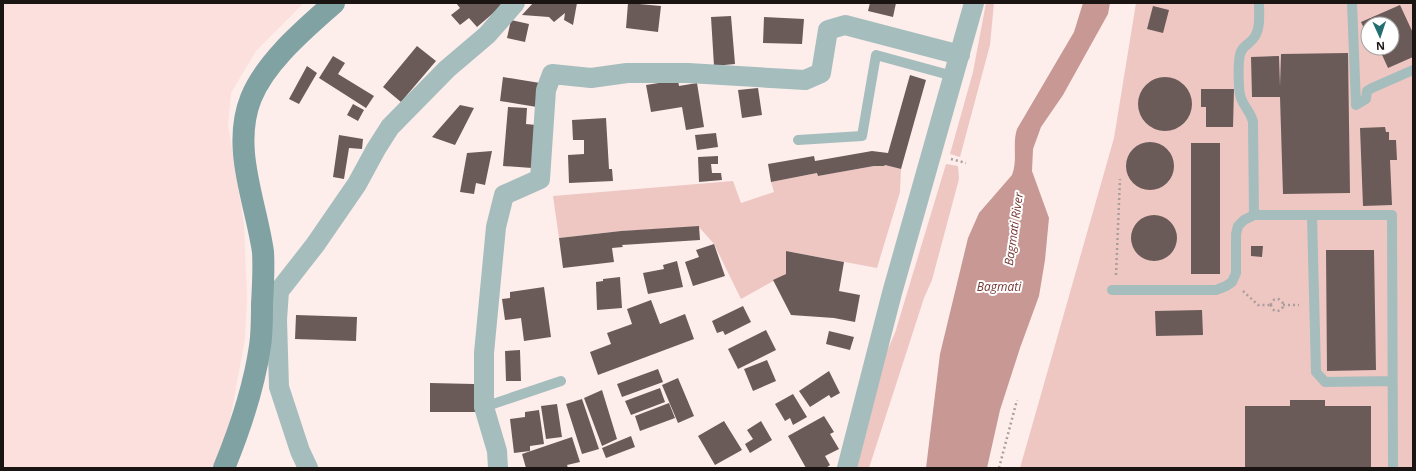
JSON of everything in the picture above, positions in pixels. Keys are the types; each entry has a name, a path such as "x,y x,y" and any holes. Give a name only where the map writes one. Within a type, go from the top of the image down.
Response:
{"street":[{"path":"303,462 279,387 277,320 242,146 244,119 251,97 264,75 296,37 334,3"},
{"path":"224,468 237,437 249,395 271,291 315,245 357,184 390,127 447,69 487,35 515,3"},
{"path":"847,468 892,293 974,3"},
{"path":"498,468 497,451 484,407 484,353 496,227 504,195 540,179 546,90 552,74 591,78 627,73 688,73 805,80 821,73 828,30 845,25 960,55"}],"lane":[{"path":"1254,215 1253,122 1250,112 1243,103 1240,95 1240,54 1244,46 1254,38 1258,30 1259,3"},
{"path":"1352,3 1356,105 1366,99 1367,91 1413,70"},
{"path":"798,140 862,136 876,55 953,76"},
{"path":"1114,290 1216,290 1232,282 1236,273 1236,234 1238,226 1244,220 1254,215 1312,216 1392,214 1393,468"},
{"path":"1312,216 1316,372 1325,382 1392,381"},
{"path":"484,407 561,381"}],"path":[{"path":"1114,290 1120,180"},
{"path":"1232,282 1258,305 1271,305 1273,302 1278,300 1283,305 1281,310 1277,312 1272,309 1271,305"},
{"path":"998,468 1017,400"}],"shaded area":[{"path":"3,3 304,3 256,51 231,93 228,125 244,224 247,297 245,339 227,436 214,468 3,468"},
{"path":"986,3 994,3 990,45 960,157 950,154 973,72"},
{"path":"1136,3 1413,3 1413,468 1020,468 1114,138"},
{"path":"946,164 958,166 959,179 932,280 924,298 869,468 857,468 887,351 895,333"},
{"path":"885,165 901,169 900,192 877,268 786,251 786,274 741,299 714,244 699,227 621,231 559,238 553,196 733,181 741,203 774,192 771,182 817,173 818,176"}],"water":[{"name":"Bagmati","path":"1083,3 1110,3 1108,14 1063,95 1041,127 1033,149 1032,171 1049,218 1045,260 1039,296 1000,410 987,468 926,468 940,354 968,238 979,213 1012,175 1015,164 1015,140 1017,129 1074,32"}],"building":[{"path":"456,3 505,3 477,27 469,18 460,25 451,15 460,8"},
{"path":"533,3 577,3 573,25 564,20 565,13 554,22 549,17 522,15"},
{"path":"628,3 661,6 658,32 626,28"},
{"path":"870,3 896,3 893,17 868,11"},
{"path":"1400,5 1413,33 1413,57 1388,68 1383,56 1400,56 1400,16 1375,16"},
{"path":"1153,6 1169,10 1163,33 1147,29"},
{"path":"731,16 735,64 714,66 711,17"},
{"path":"764,17 804,19 802,44 763,43"},
{"path":"511,20 529,24 525,42 507,38"},
{"path":"417,46 436,61 401,102 383,87"},
{"path":"1348,53 1350,193 1283,194 1280,97 1252,97 1251,57 1279,56 1280,86 1281,54"},
{"path":"333,56 345,63 338,74 374,96 366,108 319,78"},
{"path":"307,66 317,73 299,104 289,99"},
{"path":"910,75 926,80 901,169 885,165 874,166 818,176 817,173 771,182 768,164 814,156 815,161 872,151 888,153"},
{"path":"503,77 540,83 537,107 500,101"},
{"path":"1165,77 1175,79 1184,85 1190,94 1192,104 1190,114 1184,123 1175,129 1165,131 1155,129 1146,123 1140,114 1138,104 1140,94 1146,85 1155,79"},
{"path":"678,80 679,86 697,83 704,127 686,130 682,107 651,112 646,85"},
{"path":"758,88 762,115 742,118 738,90"},
{"path":"1201,89 1234,89 1233,127 1206,127 1206,107 1201,107"},
{"path":"353,104 364,110 358,121 347,115"},
{"path":"460,105 474,108 455,145 432,137"},
{"path":"508,107 527,108 526,124 536,125 532,168 503,166"},
{"path":"606,118 609,169 612,169 613,181 569,183 568,155 584,154 584,140 573,140 572,120"},
{"path":"1385,127 1386,132 1389,132 1389,140 1396,140 1397,160 1390,160 1392,205 1363,206 1360,128"},
{"path":"716,133 718,147 697,150 695,135"},
{"path":"339,135 363,139 362,149 349,148 344,179 333,177"},
{"path":"1145,142 1155,142 1167,149 1174,161 1174,171 1167,183 1155,190 1145,190 1137,186 1130,179 1126,171 1126,161 1130,153 1137,146"},
{"path":"1191,143 1220,143 1220,274 1191,274"},
{"path":"492,151 485,185 476,183 474,194 460,192 467,153"},
{"path":"718,156 718,164 711,164 712,173 721,173 722,180 699,182 698,157"},
{"path":"1154,215 1167,219 1173,225 1177,238 1173,251 1167,257 1154,261 1141,257 1135,251 1131,238 1135,225 1141,219"},
{"path":"699,226 700,240 622,245 623,247 612,248 614,262 563,268 559,238 621,231"},
{"path":"714,244 725,276 693,286 685,262 699,257 696,250"},
{"path":"1251,246 1263,246 1262,257 1251,256"},
{"path":"1326,250 1374,250 1376,370 1327,371"},
{"path":"786,251 844,262 839,291 860,295 855,322 834,318 791,315 773,280 786,274"},
{"path":"677,261 683,287 648,294 643,273 664,269 663,265"},
{"path":"620,277 622,308 597,310 596,282 603,281 603,279"},
{"path":"544,287 551,337 524,341 521,318 505,320 502,299 510,298 510,292"},
{"path":"651,300 660,324 685,314 694,339 598,375 590,352 611,344 607,333 632,324 627,309"},
{"path":"743,306 751,322 725,335 723,331 717,333 712,321"},
{"path":"1202,310 1203,335 1156,336 1155,311"},
{"path":"296,315 357,317 356,341 295,339"},
{"path":"766,330 776,350 738,369 728,349"},
{"path":"829,331 854,337 850,350 826,344"},
{"path":"520,350 521,381 506,381 505,351"},
{"path":"767,360 776,381 753,391 744,369"},
{"path":"658,369 663,382 622,397 617,384"},
{"path":"829,371 840,393 831,398 829,395 810,407 799,391"},
{"path":"678,378 694,416 678,423 662,385"},
{"path":"430,383 474,384 475,412 430,412"},
{"path":"660,388 665,402 631,415 625,401"},
{"path":"602,390 617,439 602,446 584,398"},
{"path":"793,394 807,417 793,425 790,418 785,421 775,404"},
{"path":"582,399 599,449 582,454 566,404"},
{"path":"1290,400 1325,400 1325,406 1371,406 1371,468 1245,468 1245,406 1290,406"},
{"path":"669,403 675,418 640,431 635,416"},
{"path":"557,404 562,437 546,439 541,406"},
{"path":"539,410 544,444 530,446 530,451 514,453 510,419 525,417 525,412"},
{"path":"824,416 834,432 830,434 839,449 825,456 830,465 826,468 806,468 788,436"},
{"path":"724,421 742,450 715,465 698,436"},
{"path":"761,421 772,440 750,453 745,444 753,439 747,430"},
{"path":"631,436 635,447 606,458 602,448"},
{"path":"572,437 580,462 567,465 568,468 526,468 522,454"}],"water label":[{"name":"Bagmati River","path":"1014,229"}]}
